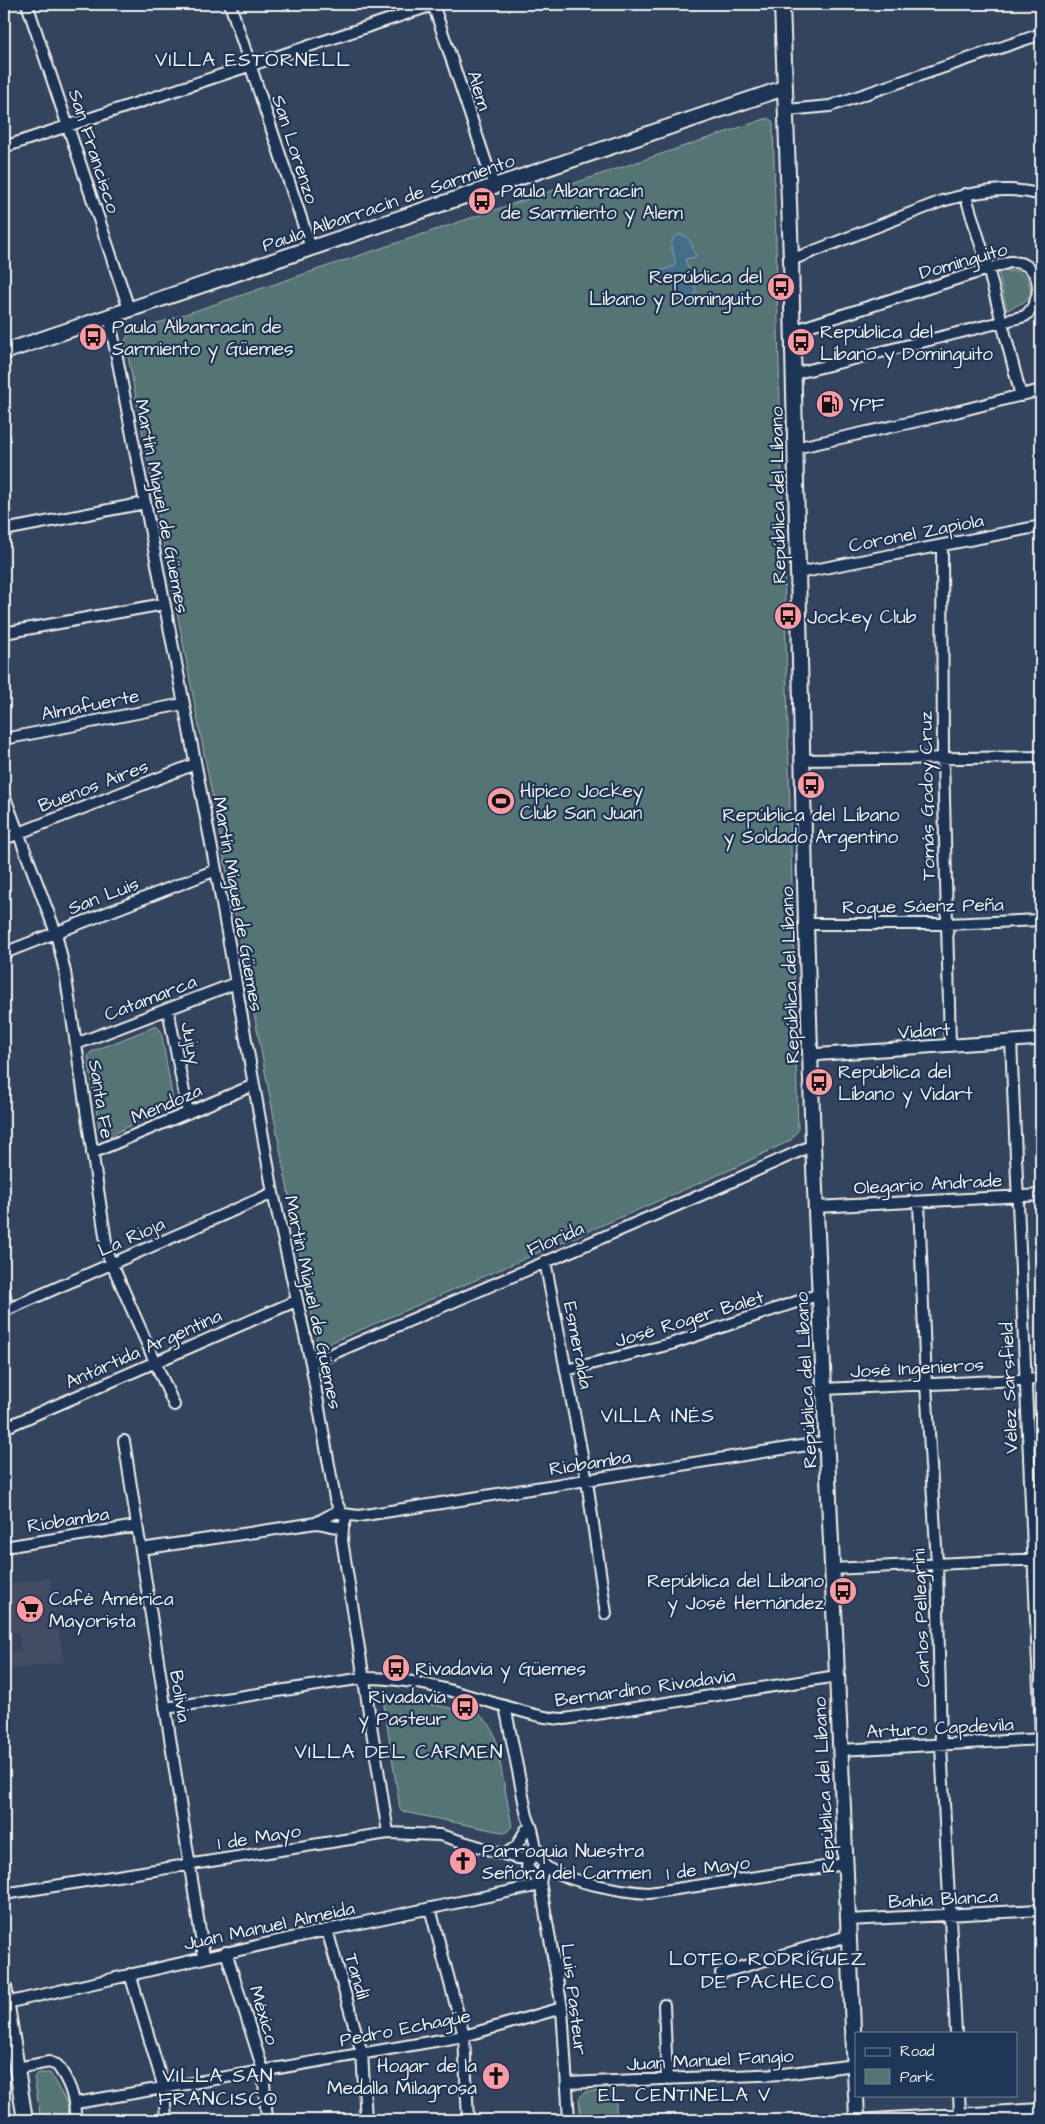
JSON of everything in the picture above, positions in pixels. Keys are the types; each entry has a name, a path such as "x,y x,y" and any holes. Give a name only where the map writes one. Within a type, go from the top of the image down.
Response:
{"main road":[{"name":"República del Líbano","path":"782,4 784,88 787,110 813,1145 855,2066"},
{"name":"Paula Albarracín de Sarmiento","path":"4,352 784,88"},
{"path":"4,1987 25,2120"},
{"name":"República del Líbano","path":"856,2096 858,2120"}],"street":[{"name":"San Francisco","path":"27,4 129,310"},
{"name":"San Lorenzo","path":"230,4 311,248"},
{"path":"4,147 434,4"},
{"name":"Alem","path":"434,4 494,186"},
{"path":"787,110 830,106 1041,34"},
{"path":"791,260 942,201 965,194 1007,190 1041,195"},
{"path":"965,194 988,268 1021,396"},
{"name":"Dominguito","path":"792,331 1010,262 1020,262 1031,267 1038,276 1040,298 1031,312 1025,316 793,374"},
{"name":"Martín Miguel de Güemes","path":"109,316 216,870 273,1193 311,1363 342,1540 388,1833"},
{"path":"795,448 1041,390"},
{"path":"4,530 145,503"},
{"name":"Coronel Zapiola","path":"798,573 1041,526"},
{"name":"Tomás Godoy Cruz","path":"942,546 943,757 950,1045"},
{"path":"4,633 164,604"},
{"name":"Almafuerte","path":"4,739 183,704"},
{"path":"802,760 1041,757"},
{"name":"Buenos Aires","path":"4,839 195,764"},
{"name":"Santa Fe","path":"4,795 56,933 65,972 108,1255 174,1405"},
{"name":"San Luis","path":"4,953 216,870"},
{"name":"Roque Sáenz Peña","path":"806,924 946,924 1041,920"},
{"name":"Catamarca","path":"76,1044 236,983"},
{"name":"Jujuy","path":"168,1009 188,1113"},
{"name":"Vidart","path":"810,1055 1041,1039"},
{"name":"Vélez Sarsfield","path":"1012,1041 1026,1380 1037,1559 1041,1734"},
{"name":"Mendoza","path":"92,1153 254,1085"},
{"name":"Florida","path":"311,1363 545,1261 715,1190 813,1145"},
{"name":"La Rioja","path":"5,1310 273,1193"},
{"name":"Olegario Andrade","path":"816,1207 1041,1195"},
{"name":"Carlos Pellegrini","path":"920,1202 926,1384 937,1563 941,1745 956,2032"},
{"name":"Esmeralda","path":"545,1261 587,1481 606,1614"},
{"path":"4,1288 5,1310"},
{"name":"José Roger Balet","path":"566,1370 671,1344 820,1294"},
{"name":"Antártida Argentina","path":"4,1428 296,1300"},
{"name":"José Ingenieros","path":"824,1389 1041,1379"},
{"name":"Bolivia","path":"124,1441 204,1957"},
{"name":"Riobamba","path":"141,1549 338,1520 826,1442"},
{"name":"Riobamba","path":"4,1547 137,1526"},
{"path":"832,1569 1037,1559"},
{"name":"Bernardino Rivadavia","path":"166,1708 364,1678 396,1679 432,1685 553,1719 570,1718 837,1676"},
{"name":"Luis Pasteur","path":"505,1706 538,1869 562,2008 570,2120"},
{"name":"Arturo Capdevila","path":"840,1750 1041,1739"},
{"name":"Luis Pasteur","path":"527,1816 526,1830 538,1869"},
{"path":"505,1854 516,1846 526,1830"},
{"name":"1 de Mayo","path":"4,1894 388,1833 440,1835 518,1858 538,1869 617,1890 650,1893 845,1864"},
{"name":"Juan Manuel Almeida","path":"6,2003 226,1952 430,1908 538,1869"},
{"path":"430,1908 464,2036 468,2120"},
{"name":"Bahia Blanca","path":"848,1920 1041,1910"},
{"name":"Tandil","path":"327,1930 362,2053 366,2120"},
{"path":"721,1973 848,1936"},
{"name":"México","path":"226,1952 263,2070 267,2120"},
{"path":"130,1974 164,2088 166,2120"},
{"path":"664,2006 668,2079"},
{"name":"Pedro Echagüe","path":"76,2103 464,2036 562,2008"},
{"path":"17,2068 48,2062 57,2065 76,2103 75,2120"},
{"name":"Juan Manuel Fangio","path":"567,2083 782,2074 855,2066"},
{"path":"959,2096 960,2112"},
{"path":"858,2120 960,2112 1041,2109"}],"shaded area":[{"path":"678,235 688,239 696,257 685,259 696,290 694,298 686,302 679,300 675,294 675,288 681,282 681,279 659,286 655,273 675,266 671,245 674,238"},
{"name":"Café América Mayorista","path":"50,1578 64,1662 4,1671 4,1653 21,1650 18,1632 4,1634 4,1585"}],"green space":[{"name":"Hípico Jockey Club San Juan","path":"768,118 773,122 798,1130 791,1140 732,1169 323,1346 317,1342 125,341 129,333"},
{"path":"998,271 1018,271 1028,278 1031,293 1024,302 1007,310"},
{"path":"156,1026 161,1031 173,1101 171,1105 106,1138 100,1134 88,1056 91,1052"},
{"path":"388,1695 479,1714 490,1725 495,1736 512,1826 506,1833 404,1812 400,1809 383,1699"},
{"path":"4,2067 12,2120 4,2120"},
{"path":"38,2073 50,2073 68,2105 67,2120 41,2120 34,2077"},
{"path":"615,2090 617,2120 581,2120 579,2098 585,2092"}],"place":[{"name":"Paula Albarracín de Sarmiento y Alem","path":"482,201"},
{"name":"República del Libano y Dominguito","path":"781,287"},
{"name":"Paula Albarracín de Sarmiento y Güemes","path":"93,337"},
{"name":"República del Líbano y Dominguito","path":"801,342"},
{"name":"YPF","path":"830,404"},
{"name":"Jockey Club","path":"788,616"},
{"name":"República del Líbano y Soldado Argentino","path":"811,785"},
{"name":"Hípico Jockey Club San Juan","path":"501,801"},
{"name":"República del Líbano y Vidart","path":"819,1082"},
{"name":"República del Líbano y José Hernández","path":"843,1591"},
{"name":"Café América Mayorista","path":"30,1609"},
{"name":"Rivadavia y Güemes","path":"396,1668"},
{"name":"Rivadavia y Pasteur","path":"465,1707"},
{"name":"Parroquia Nuestra Señora del Carmen","path":"463,1861"},
{"name":"Hogar de la Medalla Milagrosa","path":"496,2076"}],"district":[{"name":"VILLA ESTORNELL","path":"253,59"},
{"name":"VILLA INÉS","path":"658,1415"},
{"name":"VILLA DEL CARMEN","path":"399,1751"},
{"name":"LOTEO RODRÍGUEZ DE PACHECO","path":"768,1970"},
{"name":"VILLA SAN FRANCISCO","path":"218,2086"},
{"name":"EL CENTINELA V","path":"685,2094"}]}
